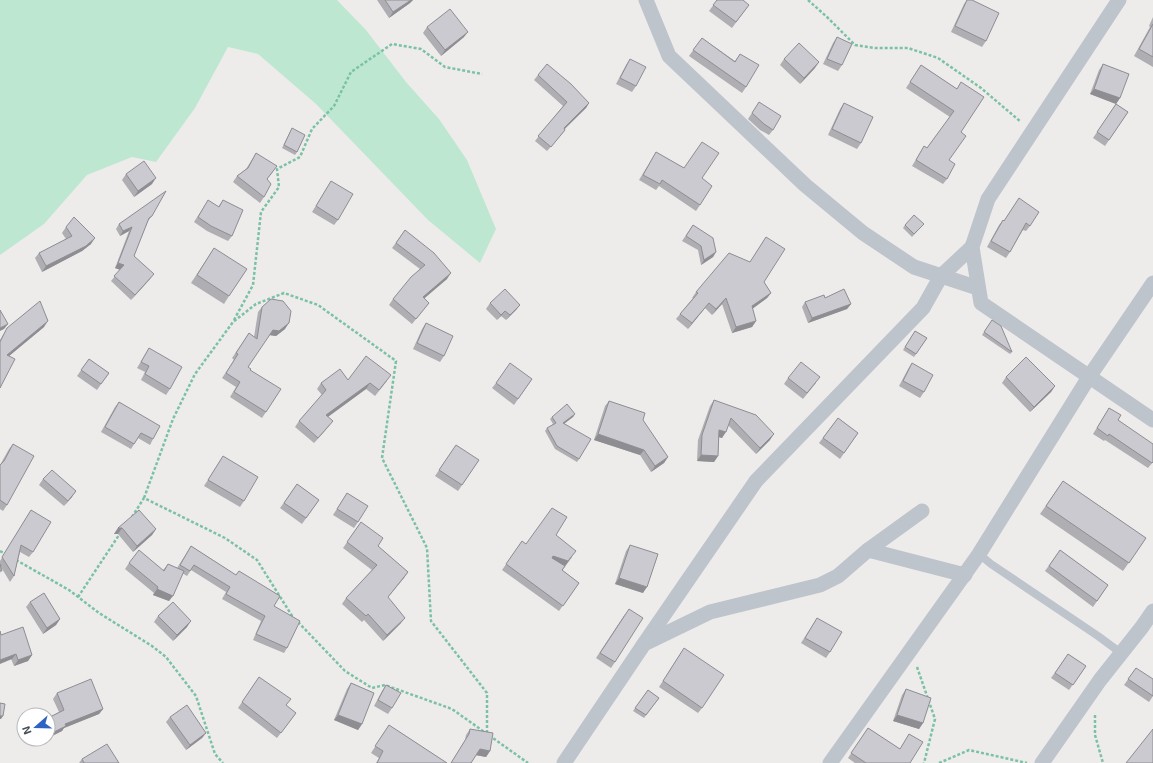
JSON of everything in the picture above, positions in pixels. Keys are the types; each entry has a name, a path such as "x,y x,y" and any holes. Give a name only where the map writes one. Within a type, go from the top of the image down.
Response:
{"street":[{"path":"646,0 669,56 804,185 863,233 914,267 978,288"},
{"path":"1118,0 988,199 972,247 981,303 1153,420"},
{"path":"564,763 756,481 923,308 941,276 972,247"},
{"path":"830,763 980,554 1089,377 1153,283"},
{"path":"644,644 710,612 820,585 838,576 868,550 922,510"},
{"path":"868,550 965,575"},
{"path":"1042,763 1100,680 1153,611"}],"lane":[{"path":"980,554 991,564 1121,653"}],"path":[{"path":"808,0 827,16 855,45 875,48 908,48 938,58 981,88 1032,132"},
{"path":"131,518 144,498 173,419 184,395 195,374 233,322 253,285 261,212 279,187 277,169 300,157 312,129 334,106 350,72 392,44 421,49 446,67 482,74"},
{"path":"233,322 256,304 284,293 318,305 396,361 382,458 427,548 431,621 487,693 487,733"},
{"path":"144,498 225,538 257,560 291,615 345,671 372,688 385,685 452,709 528,763"},
{"path":"78,597 122,531"},
{"path":"0,551 6,554"},
{"path":"13,558 69,590 99,614 152,646 166,657 196,696 215,754 223,763"},
{"path":"911,650 936,719 924,763"},
{"path":"1096,712 1095,735 1103,763"},
{"path":"939,763 969,750 1027,763"}],"green space":[{"path":"0,0 337,0 366,30 406,82 439,119 467,160 496,229 480,263 428,220 316,104 258,54 228,47 195,108 156,162 132,157 87,175 44,224 0,255"}],"building":[{"path":"385,0 411,0 393,12"},
{"path":"717,0 743,0 749,5 736,22 713,5"},
{"path":"967,0 972,0 999,13 986,41 955,26"},
{"path":"450,9 468,32 445,50 427,27"},
{"path":"1153,24 1153,57 1139,49"},
{"path":"837,37 852,44 842,65 827,59"},
{"path":"702,38 735,62 740,54 759,65 746,87 693,50"},
{"path":"799,43 819,62 804,78 784,59"},
{"path":"630,59 646,67 636,86 620,78"},
{"path":"547,64 571,84 589,103 564,128 565,130 551,147 538,136 567,102 538,75"},
{"path":"1103,64 1129,74 1120,98 1094,89"},
{"path":"921,65 957,89 961,82 984,97 961,132 966,136 949,160 955,164 947,179 916,160 924,146 927,148 954,111 910,82"},
{"path":"759,102 781,116 773,130 752,113"},
{"path":"844,103 873,117 861,143 832,129"},
{"path":"1116,104 1128,112 1109,140 1097,132"},
{"path":"292,128 305,135 297,152 284,145"},
{"path":"702,142 719,153 702,178 712,186 700,205 662,180 660,184 643,175 656,152 684,168"},
{"path":"256,153 277,166 267,179 271,184 264,197 237,176 248,168"},
{"path":"144,161 156,178 138,191 126,174"},
{"path":"331,181 353,194 338,220 316,206"},
{"path":"166,191 152,216 149,218 134,256 154,274 135,295 114,276 124,265 118,263 132,227 123,231 119,224"},
{"path":"1019,198 1039,212 1030,226 1026,223 1010,252 991,241 1003,220 1004,221"},
{"path":"208,200 219,207 223,200 243,210 232,236 211,226 198,217"},
{"path":"914,215 924,224 914,234 905,225"},
{"path":"74,217 95,238 86,246 46,266 39,253 72,236 66,227"},
{"path":"693,225 713,238 716,252 704,260 701,246 686,236"},
{"path":"405,230 434,253 451,273 423,297 429,303 416,319 393,299 411,277 425,265 396,243"},
{"path":"766,237 785,249 764,282 771,293 752,306 756,321 736,327 726,298 716,309 709,303 692,323 680,314 698,293 696,292 729,253 750,262"},
{"path":"214,248 247,269 229,296 197,275"},
{"path":"505,289 520,305 510,315 505,311 501,315 490,303"},
{"path":"844,289 851,304 812,318 805,302 824,295 825,298"},
{"path":"271,299 283,301 291,311 289,323 279,331 273,330 248,367 251,369 250,370 281,389 266,412 234,392 240,382 226,373 238,354 236,353 249,333 257,339 262,307"},
{"path":"40,301 48,321 7,355 15,359 0,388 0,342 7,328"},
{"path":"0,310 8,324 0,328"},
{"path":"992,320 1001,326 1012,352 984,332"},
{"path":"426,323 453,336 444,356 417,343"},
{"path":"915,331 927,338 916,354 905,347"},
{"path":"149,348 182,367 170,389 145,374 149,366 141,362"},
{"path":"366,356 391,375 379,390 370,383 326,415 333,421 318,438 299,421 326,390 321,383 340,369 348,380"},
{"path":"1026,357 1055,386 1034,407 1006,377"},
{"path":"89,359 109,373 101,384 81,370"},
{"path":"801,362 820,377 807,393 788,378"},
{"path":"510,363 532,379 518,399 496,383"},
{"path":"912,363 933,375 924,392 903,381"},
{"path":"714,400 756,415 774,434 760,448 731,418 726,432 719,430 718,456 701,455 702,435"},
{"path":"609,401 645,413 643,420 668,457 655,466 644,450 598,434"},
{"path":"119,402 160,426 153,439 141,433 134,444 105,427"},
{"path":"567,404 575,414 563,423 591,439 579,459 557,446 547,428 556,423 552,417"},
{"path":"1109,408 1121,415 1118,420 1153,444 1152,463 1109,434 1108,436 1097,428"},
{"path":"838,418 858,433 844,453 823,438"},
{"path":"13,444 34,456 7,505 0,500 0,465 4,461"},
{"path":"456,445 479,460 462,485 439,470"},
{"path":"223,456 258,477 244,501 208,480"},
{"path":"52,470 76,491 68,501 43,479"},
{"path":"1063,481 1146,538 1129,563 1046,506"},
{"path":"297,484 319,500 306,518 284,503"},
{"path":"347,493 368,506 358,522 337,509"},
{"path":"552,508 567,517 556,535 576,551 568,561 553,556 552,558 565,566 562,570 579,583 563,606 506,564 522,541 526,544"},
{"path":"31,510 51,522 33,552 21,545 14,576 2,557"},
{"path":"139,510 156,529 137,546 122,528 118,528"},
{"path":"361,522 383,538 378,546 408,572 388,597 405,618 387,635 368,614 366,616 346,598 377,565 347,542"},
{"path":"630,545 658,554 647,587 619,578"},
{"path":"191,546 236,575 239,571 280,596 274,606 300,621 287,648 256,634 265,616 226,594 230,587 194,565 190,571 180,565"},
{"path":"139,550 164,571 168,564 184,571 173,596 157,589 158,587 129,563"},
{"path":"1060,550 1108,585 1097,601 1049,566"},
{"path":"44,593 60,619 47,628 30,602"},
{"path":"173,602 191,621 177,635 158,616"},
{"path":"629,609 643,618 615,662 600,653"},
{"path":"817,618 842,632 830,652 805,638"},
{"path":"23,627 32,655 18,660 16,654 0,660 0,631 1,635"},
{"path":"684,648 724,675 702,708 663,681"},
{"path":"1068,654 1086,666 1073,685 1055,673"},
{"path":"1136,668 1153,679 1153,696 1128,679"},
{"path":"259,677 291,699 286,705 296,713 281,733 242,702"},
{"path":"91,679 103,709 65,724 66,726 56,731 56,714 64,710 57,693"},
{"path":"351,683 374,693 362,724 338,715"},
{"path":"386,685 401,693 392,708 378,700"},
{"path":"906,689 931,698 923,723 897,715"},
{"path":"648,690 659,698 646,715 635,708"},
{"path":"0,703 5,704 3,716 0,716"},
{"path":"187,705 206,733 190,745 170,717"},
{"path":"389,725 447,763 377,763 383,751 375,746"},
{"path":"868,728 900,749 909,734 923,742 910,763 866,763 851,753"},
{"path":"470,729 493,733 490,751 480,749 471,763 451,763 469,734"},
{"path":"1153,729 1153,763 1126,763"},
{"path":"107,744 119,763 84,763 82,759"}]}
